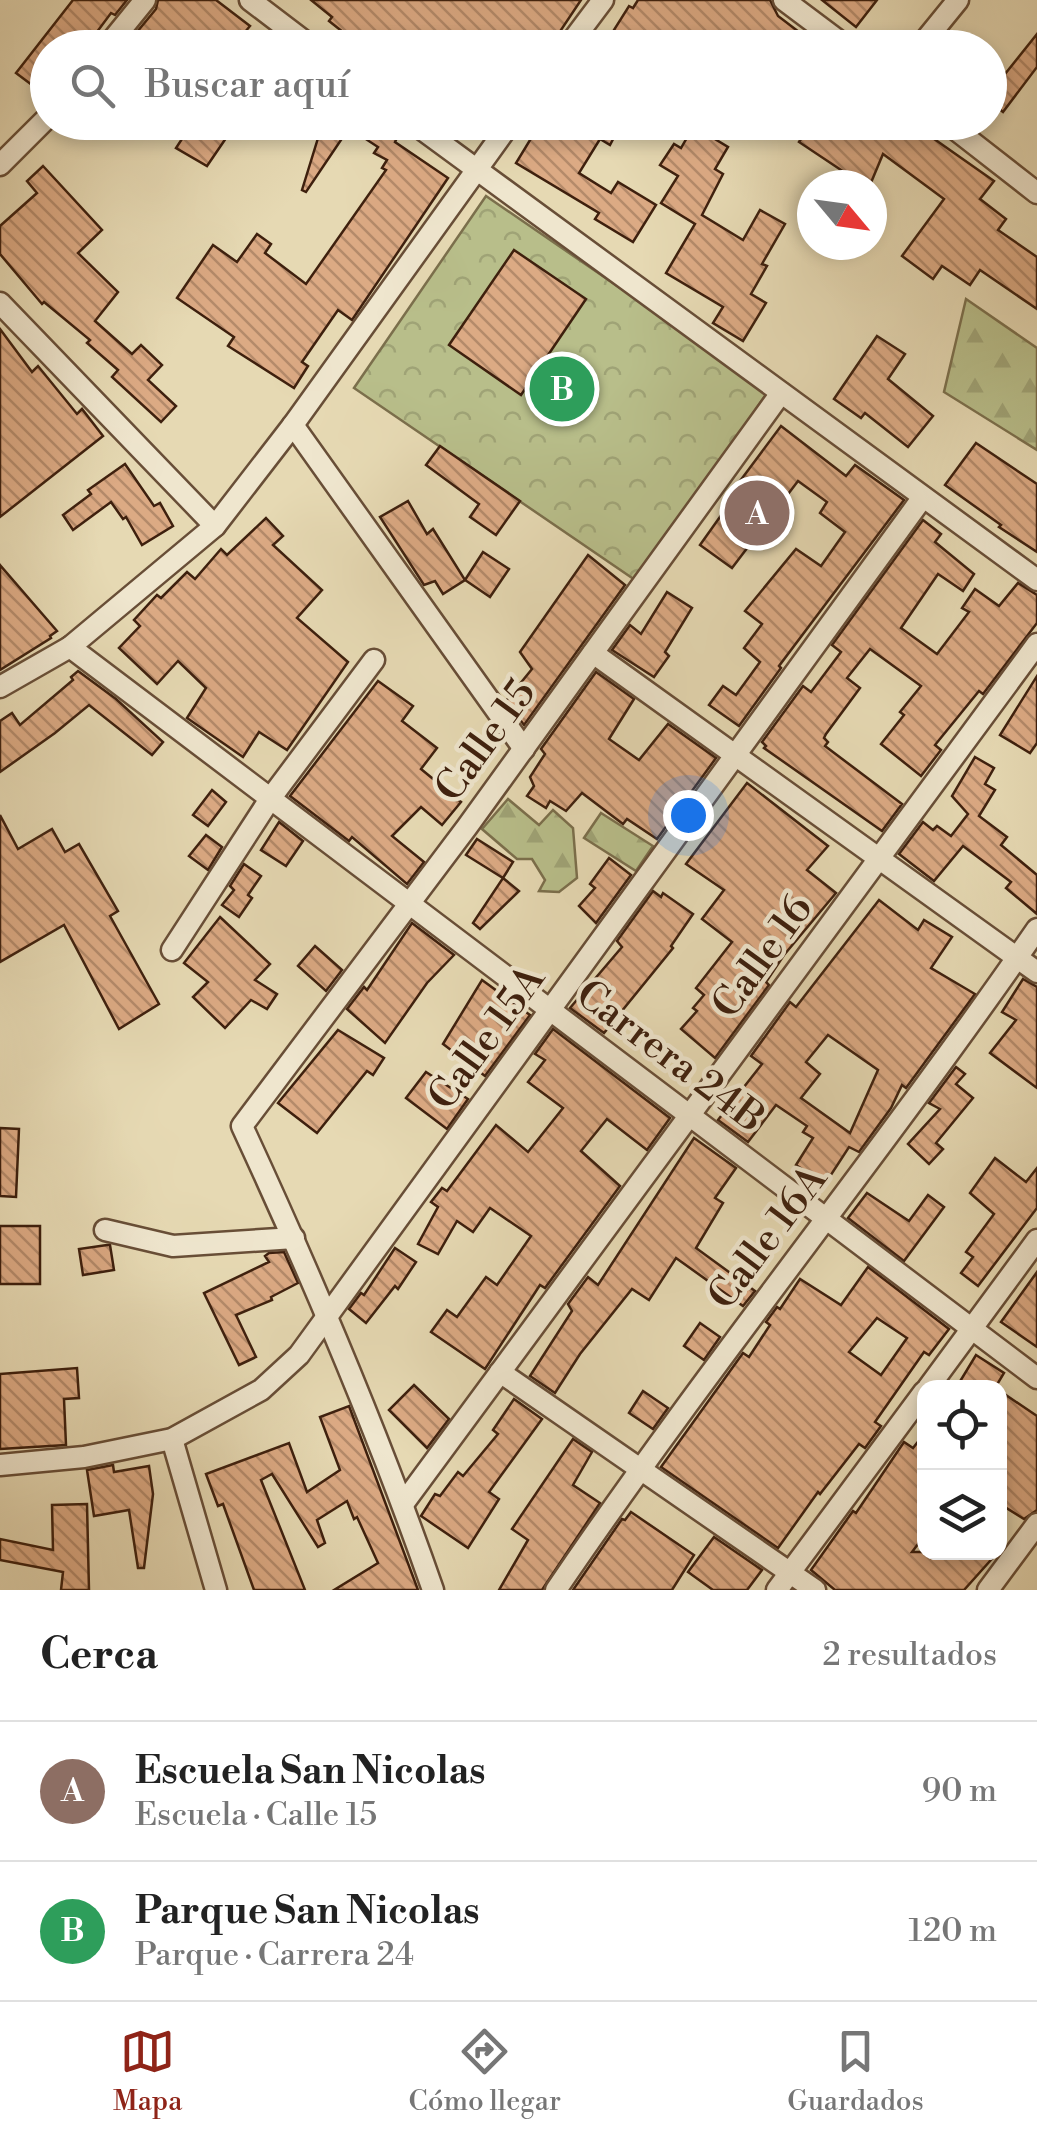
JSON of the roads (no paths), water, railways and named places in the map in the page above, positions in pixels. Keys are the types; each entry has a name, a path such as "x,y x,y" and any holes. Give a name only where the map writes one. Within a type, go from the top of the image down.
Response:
{"street":[{"path":"121,30 145,0"},
{"path":"250,0 289,30"},
{"path":"581,30 603,0"},
{"path":"784,0 824,30"},
{"path":"934,30 958,0"},
{"path":"0,165 30,135"},
{"path":"436,140 1037,580"},
{"path":"0,687 70,647 215,526 498,140"},
{"path":"969,140 1037,192"},
{"path":"0,303 215,526"},
{"name":"Calle 15","path":"294,1238 242,1126 468,828 781,393"},
{"path":"293,424 524,749"},
{"name":"Calle 15A","path":"0,1465 84,1457 172,1439 261,1390 299,1355 924,497"},
{"name":"Calle 16","path":"403,1504 1037,644"},
{"name":"Carrera 24B","path":"70,647 1037,1378"},
{"path":"594,653 1037,972"},
{"path":"172,950 270,798 374,660"},
{"name":"Calle 16A","path":"556,1590 638,1469 827,1220 1037,929"},
{"path":"105,1230 173,1246 294,1238 403,1504 433,1590"},
{"path":"934,1380 1037,1240"},
{"path":"500,1372 815,1590"},
{"path":"777,1590 917,1402"},
{"path":"172,1439 216,1590"},
{"path":"988,1590 1037,1524"}],"place":[{"name":"Parque San Nicolas","path":"562,389"},
{"name":"Escuela San Nicolas","path":"757,513"}]}
